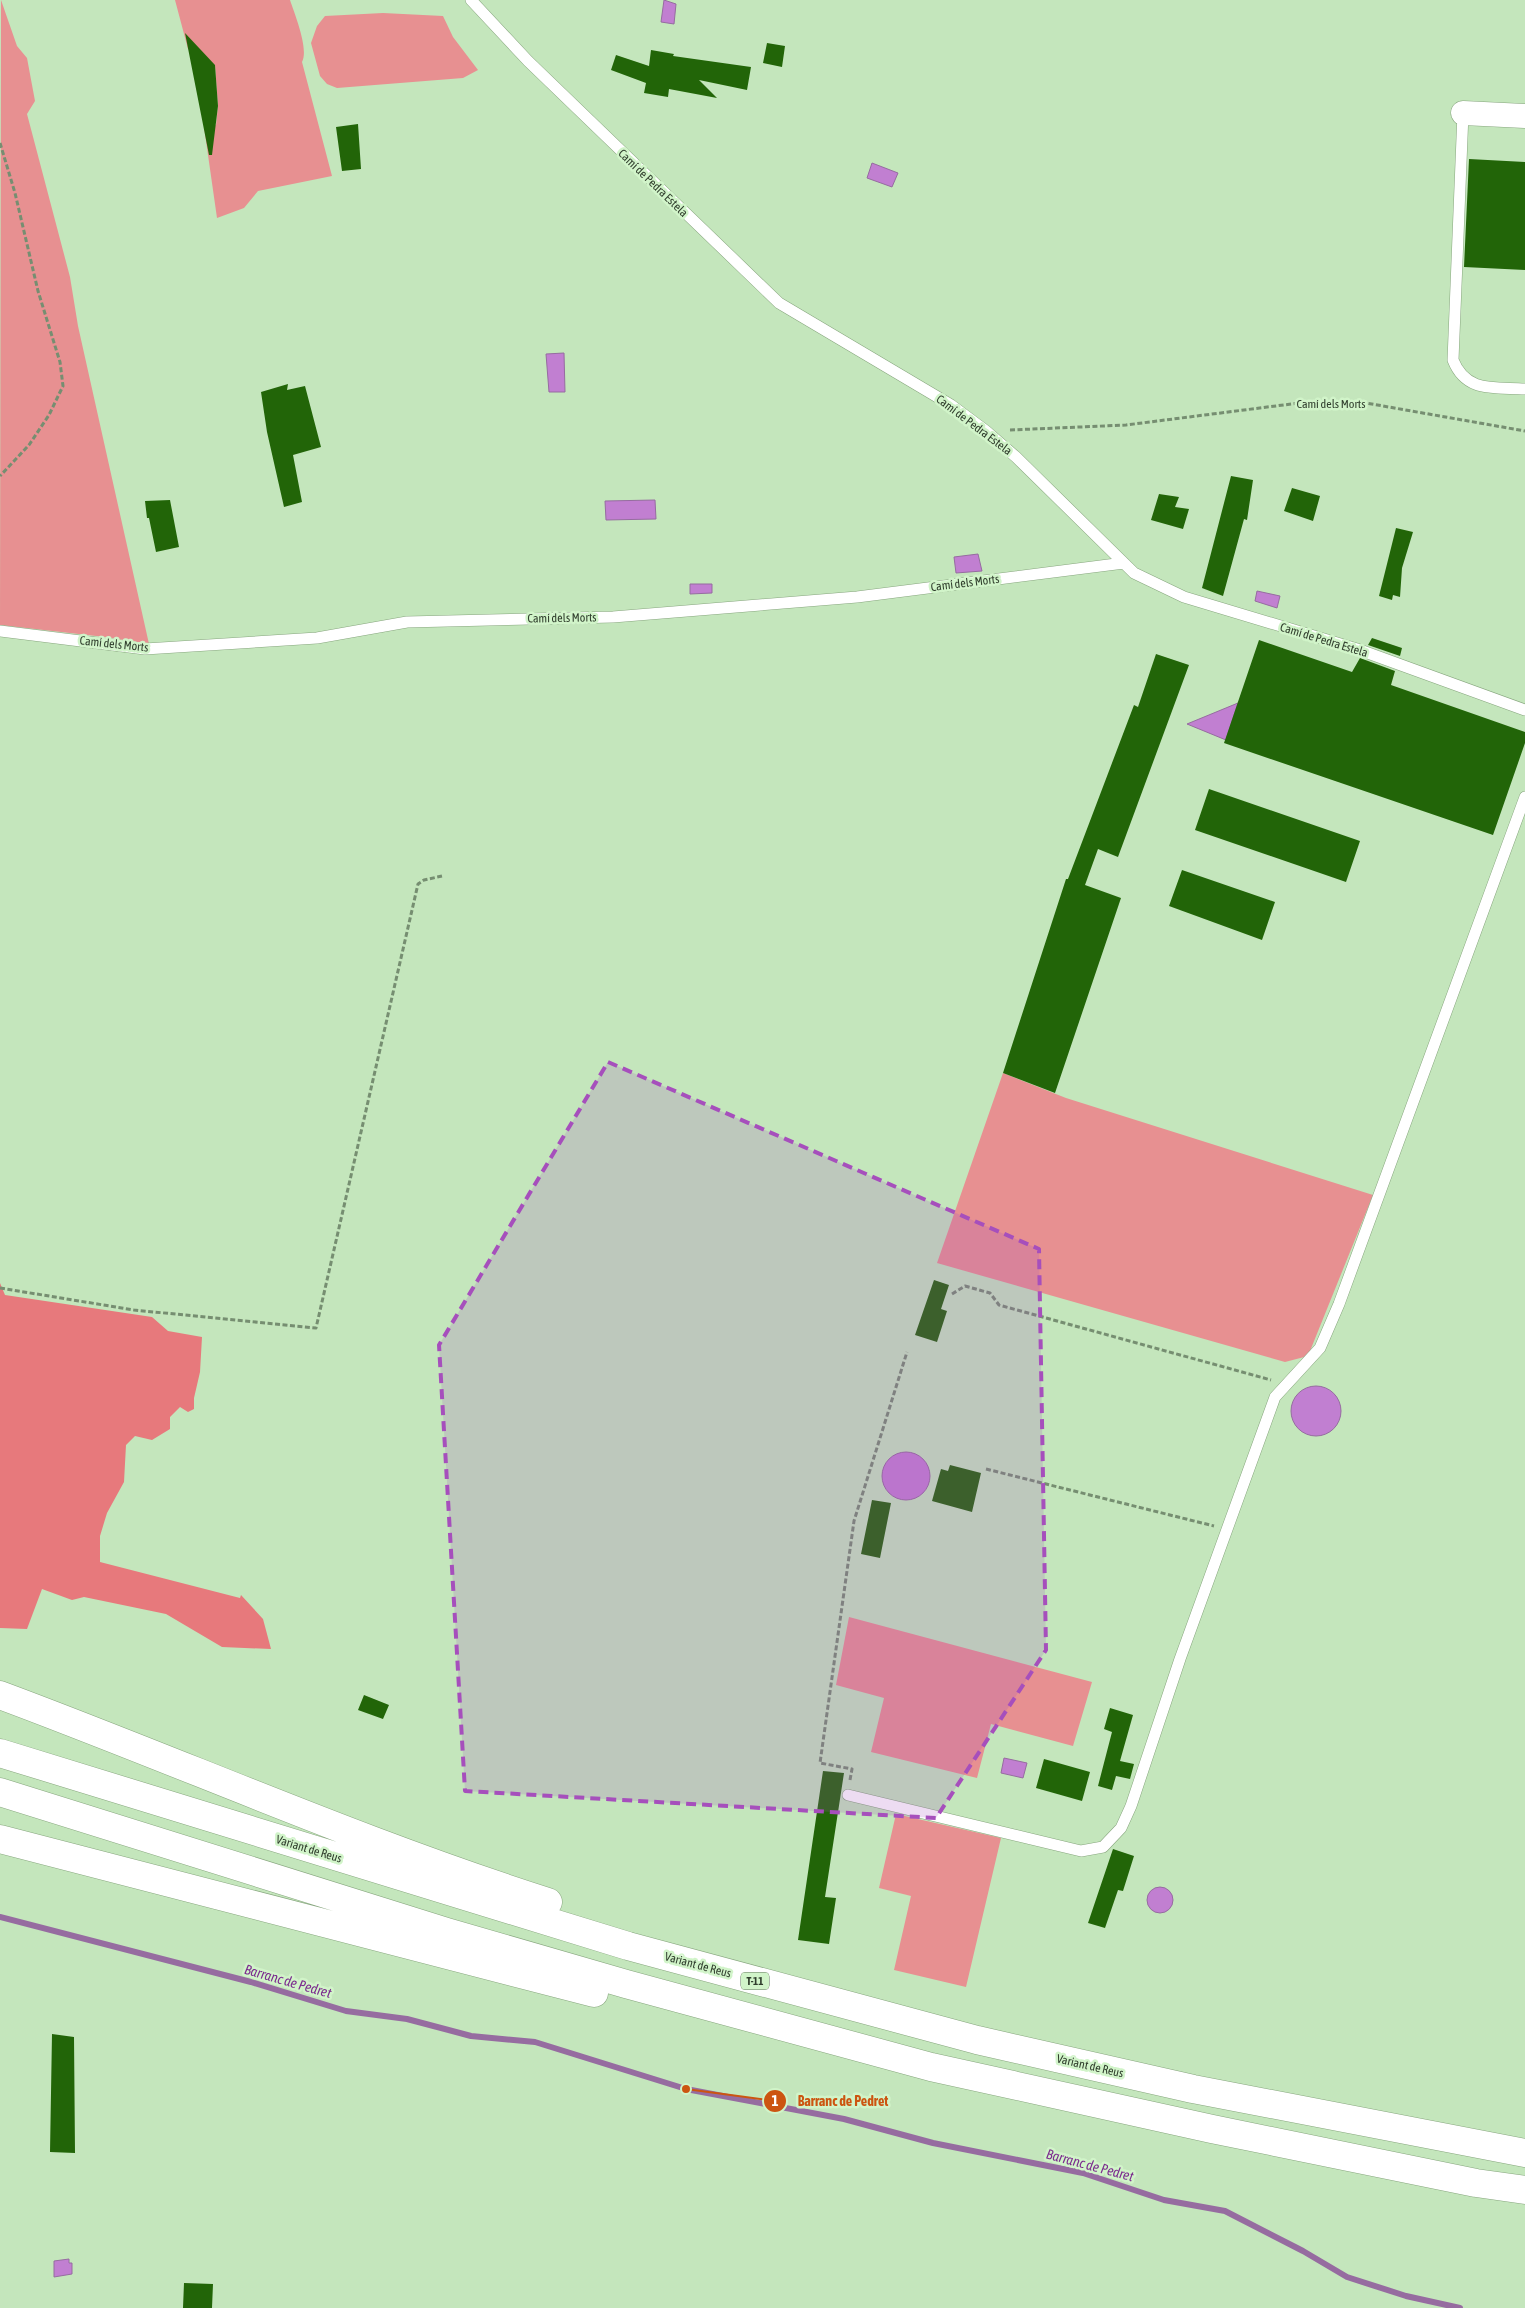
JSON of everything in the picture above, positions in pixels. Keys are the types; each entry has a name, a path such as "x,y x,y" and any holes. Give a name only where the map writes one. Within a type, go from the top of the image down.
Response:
{"highway":[{"path":"0,1695 122,1741 244,1791 504,1888 977,2040"},
{"name":"Variant de Reus","path":"0,1753 628,1946 977,2040 1193,2089 1525,2153"},
{"path":"0,1792 447,1932 626,1984 931,2067 1212,2129 1476,2182 1525,2190"},
{"path":"0,1839 927,2079 1212,2129"}],"street":[{"path":"1464,113 1525,116"}],"lane":[{"name":"Camí de Pedra Estela","path":"471,0 528,61 779,303 952,406 986,431 1016,457 1134,573 1184,597 1357,650 1525,710"},
{"path":"1464,113 1453,360 1458,374 1476,385 1525,389"},
{"name":"Camí dels Morts","path":"0,631 145,649 164,648 317,638 407,622 613,617 857,597 1124,563"},
{"path":"848,1795 1081,1851 1102,1847 1121,1828 1132,1806 1180,1659 1275,1396 1320,1348 1339,1304 1525,797"}],"path":[{"path":"0,143 15,193 38,291 60,362 63,386 49,415 34,437 0,476"},
{"name":"Camí dels Morts","path":"986,431 1126,425 1299,403 1366,403 1525,431"},
{"path":"0,1288 134,1310 316,1328 418,884 424,880 442,876"},
{"path":"952,1294 965,1286 990,1293 999,1305 1286,1384"},
{"path":"848,1795 852,1769 820,1763 854,1521 906,1352"},
{"path":"986,1469 1226,1529"}],"highlighted area":[{"path":"608,1062 1039,1249 1046,1650 936,1818 465,1791 439,1345"}],"shaded area":[{"path":"1,0 17,46 27,58 35,101 27,114 70,277 78,326 149,644 0,625"},
{"path":"175,0 290,0 303,41 304,56 302,62 332,176 258,191 244,208 217,218 204,127 216,125 218,106 215,65 188,49"},
{"path":"664,0 676,4 674,24 661,22"},
{"path":"383,13 443,16 453,37 478,70 463,78 337,88 327,84 320,76 311,43 317,26 325,16"},
{"path":"872,163 898,173 892,187 867,178"},
{"path":"564,353 565,392 549,392 546,354"},
{"path":"655,500 656,519 606,520 605,501"},
{"path":"978,554 982,571 956,573 954,557"},
{"path":"690,584 712,584 712,593 690,594"},
{"path":"1257,591 1280,596 1277,608 1255,601"},
{"path":"1238,703 1226,740 1187,724"},
{"path":"1003,1073 1066,1098 1373,1195 1308,1356 1285,1362 937,1263"},
{"path":"0,1283 5,1295 152,1317 168,1331 202,1337 200,1372 194,1398 194,1409 188,1412 180,1407 170,1417 170,1429 152,1440 135,1436 126,1445 124,1482 107,1513 100,1536 100,1562 240,1598 241,1595 263,1619 271,1649 222,1647 166,1614 84,1597 72,1600 42,1589 27,1629 0,1628"},
{"path":"1311,1386 1321,1386 1334,1393 1341,1406 1341,1416 1334,1429 1321,1436 1311,1436 1302,1432 1295,1425 1291,1416 1291,1406 1295,1397 1302,1390"},
{"path":"906,1452 915,1454 923,1459 928,1467 930,1476 928,1485 923,1493 915,1498 906,1500 897,1498 889,1493 884,1485 882,1476 884,1467 889,1459 897,1454"},
{"path":"849,1617 1092,1682 1073,1746 991,1724 977,1778 871,1752 884,1698 836,1685"},
{"path":"1004,1758 1027,1763 1023,1778 1001,1773"},
{"path":"896,1814 1001,1838 966,1987 894,1970 911,1896 879,1888"},
{"path":"1160,1887 1169,1891 1173,1900 1169,1909 1160,1913 1151,1909 1147,1900 1151,1891"},
{"path":"69,2259 69,2263 72,2263 72,2274 54,2277 54,2261"}],"building":[{"path":"185,33 215,65 218,106 212,155 209,155"},
{"path":"767,43 785,46 782,67 763,63"},
{"path":"651,50 674,54 673,56 751,67 747,90 699,80 717,98 669,89 668,97 644,93 646,83 611,70 616,55 649,66"},
{"path":"358,124 361,169 342,171 336,127"},
{"path":"1469,159 1525,162 1525,270 1464,267"},
{"path":"288,384 287,390 305,386 321,447 293,455 302,502 284,507 267,432 261,392"},
{"path":"1231,476 1253,480 1247,520 1244,519 1223,596 1202,588"},
{"path":"1292,488 1320,496 1313,521 1284,511"},
{"path":"1159,494 1179,497 1175,507 1189,509 1183,529 1151,520"},
{"path":"170,500 179,547 156,552 149,518 147,518 145,501"},
{"path":"1396,528 1413,532 1402,568 1400,597 1393,595 1392,600 1379,596"},
{"path":"1372,638 1402,648 1400,656 1368,645"},
{"path":"1259,640 1352,672 1360,658 1395,671 1391,685 1525,732 1525,743 1493,835 1224,743"},
{"path":"1156,654 1189,665 1118,857 1098,849 1085,885 1121,898 1055,1093 1003,1073 1066,879 1068,879 1134,705 1138,707"},
{"path":"1209,789 1360,841 1346,882 1195,830"},
{"path":"1182,870 1275,902 1262,940 1169,906"},
{"path":"934,1280 949,1285 941,1309 947,1311 937,1342 915,1335"},
{"path":"950,1465 981,1473 972,1512 932,1501 941,1469 948,1471"},
{"path":"872,1500 891,1503 880,1558 861,1554"},
{"path":"364,1695 389,1705 383,1719 358,1710"},
{"path":"1110,1708 1133,1715 1120,1761 1134,1764 1130,1779 1116,1776 1112,1790 1098,1786 1112,1732 1104,1729"},
{"path":"1044,1759 1090,1772 1082,1801 1036,1788"},
{"path":"823,1771 844,1773 825,1897 836,1898 829,1944 798,1940"},
{"path":"1113,1849 1134,1856 1123,1891 1118,1890 1105,1928 1088,1923"},
{"path":"52,2034 74,2037 75,2153 50,2152"},
{"path":"184,2283 213,2284 212,2308 183,2308"}],"waterway":[{"name":"Barranc de Pedret","path":"0,1917 251,1982 346,2011 407,2019 471,2036 535,2042 686,2089 844,2119 933,2143 1083,2173 1164,2200 1225,2211 1303,2251 1347,2277 1406,2296 1460,2308"}],"place":[{"name":"Barranc de Pedret","path":"686,2089"}]}
